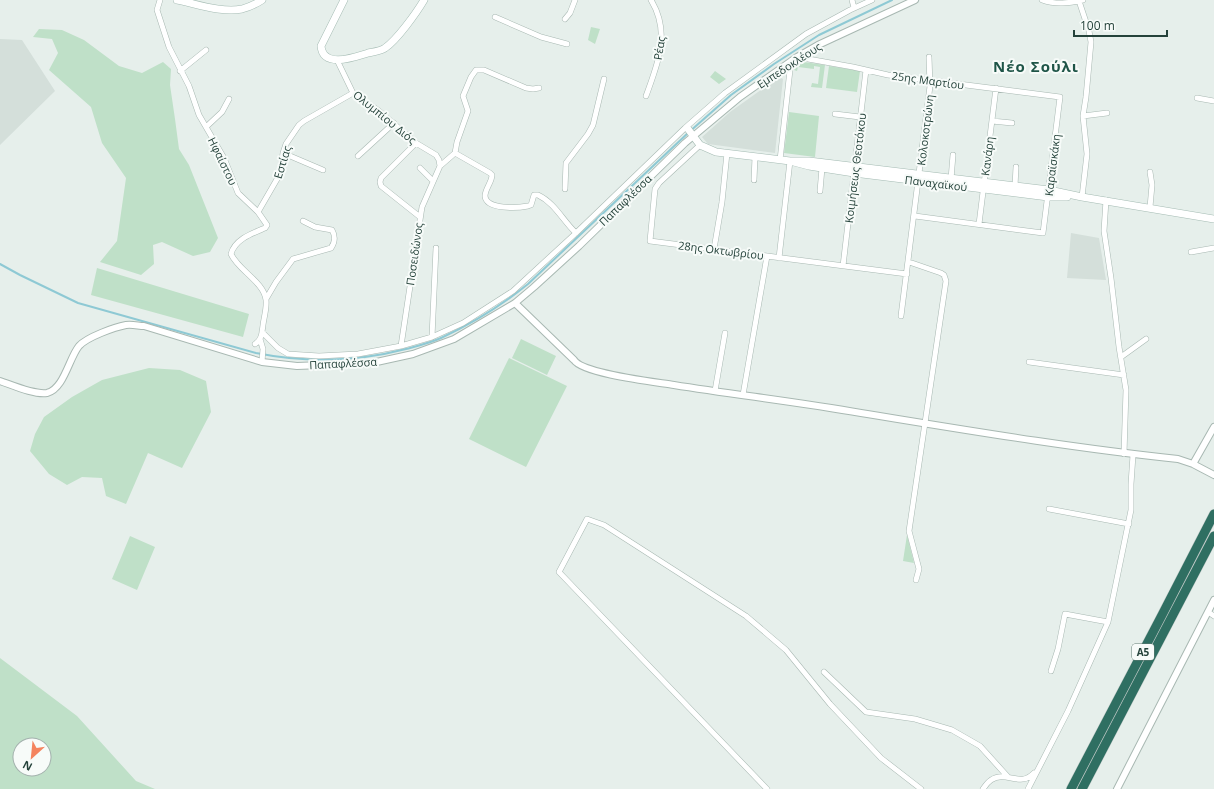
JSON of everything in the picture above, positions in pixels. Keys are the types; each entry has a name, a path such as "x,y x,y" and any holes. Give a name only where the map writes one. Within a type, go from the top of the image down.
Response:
{"highway":[{"name":"Α5","path":"1071,789 1214,514"},
{"name":"Α5","path":"1082,789 1214,536"}],"main road":[{"path":"177,0 214,8 234,10 245,8 259,1"},
{"path":"344,0 321,46 321,49 326,56 337,60 350,58 387,47 398,35 424,0"},
{"path":"688,129 700,145"},
{"name":"Παναχαϊκού","path":"700,145 712,151 780,160 809,161 854,170"},
{"name":"Παναχαϊκού","path":"790,161 822,168 854,170 1106,200 1214,219"},
{"name":"Παναχαϊκού","path":"919,178 951,178 984,186 1015,186 1048,193"}],"street":[{"name":"Ηφαίστου","path":"160,0 157,8 158,17 169,47 189,86 199,115 224,158 238,193 258,212 267,225 265,228 248,235 235,245 231,254 234,261 261,288 266,299"},
{"path":"565,19 570,13 575,0"},
{"name":"Ρέας","path":"646,96 658,58 662,35 656,10 651,0"},
{"path":"852,0 854,8"},
{"path":"262,332 278,348 288,354 319,356 358,354 401,346 432,337 462,323 513,291 576,233 685,128 725,93 806,34 872,0"},
{"name":"Εμπεδοκλέους","path":"694,136 740,97 797,57 828,40 916,0"},
{"path":"1042,0 1060,4 1081,0 1089,31 1091,45 1083,116 1087,158 1082,197"},
{"path":"495,17 547,39 567,44"},
{"path":"180,71 206,50"},
{"name":"25ης Μαρτίου","path":"797,57 888,75 1060,97"},
{"name":"Κολοκοτρώνη","path":"901,316 931,81 929,57"},
{"name":"Ολυμπίου Διός","path":"337,60 353,93 379,111 416,143 436,155 440,166"},
{"path":"780,160 791,61"},
{"path":"440,166 455,153 457,142 468,111 463,96 475,71 479,69 484,70 526,88 539,88"},
{"name":"Κοιμήσεως Θεοτόκου","path":"843,266 866,70"},
{"path":"566,189 566,163 593,125 604,79"},
{"name":"Κανάρη","path":"979,224 996,88"},
{"name":"Εστίας","path":"258,212 280,174 286,144 299,125 353,93"},
{"name":"Καραϊσκάκη","path":"979,224 1043,233 1060,97"},
{"path":"1197,98 1214,101"},
{"path":"206,127 222,112 229,99"},
{"path":"1083,116 1107,113"},
{"path":"835,114 860,117"},
{"path":"992,121 1012,123"},
{"path":"358,156 394,123"},
{"name":"Παπαφλέσσα","path":"0,380 36,392 49,392 60,383 78,347 85,341 127,325 144,326 262,360 298,366 372,363 414,354 454,339 515,303 579,246 639,186 694,136"},
{"path":"416,143 381,178 380,182 381,186 420,217"},
{"name":"28ης Οκτωβρίου","path":"700,145 655,189 650,241 907,274"},
{"path":"283,153 323,170"},
{"path":"455,153 492,175 492,180 485,197 486,200 492,205 507,208 525,207 530,205 534,195 539,195 552,206 568,226 576,233"},
{"path":"714,249 722,202 727,153"},
{"path":"951,178 953,154"},
{"path":"754,180 755,157"},
{"path":"779,258 790,161"},
{"name":"Ποσειδώνος","path":"401,346 422,207 440,166"},
{"path":"1015,186 1016,167"},
{"path":"420,168 434,181"},
{"path":"820,191 822,168"},
{"path":"1150,172 1152,185 1150,207"},
{"path":"1106,200 1104,231 1126,390 1124,454"},
{"path":"914,216 979,224"},
{"path":"255,344 260,339 262,332 266,299 292,259 331,248 335,243 332,230 315,227 303,221"},
{"path":"432,337 436,248"},
{"path":"1191,252 1214,248"},
{"path":"743,395 767,256"},
{"path":"909,262 941,273 944,275 946,280 909,531 919,569 916,580"},
{"path":"515,303 576,363 614,375 1055,444 1124,454 1178,459 1214,475"},
{"path":"715,391 726,333"},
{"path":"260,339 263,349 262,360"},
{"path":"1121,357 1146,339"},
{"path":"1029,362 1124,375"},
{"path":"1196,466 1214,428"},
{"path":"1028,789 1068,711 1108,622 1132,510 1131,479 1133,455"},
{"path":"1049,509 1129,524"},
{"path":"767,789 559,572 587,519 604,525 746,616 786,650 830,704 881,758 921,789"},
{"path":"1117,789 1214,600"},
{"path":"1208,612 1214,616"},
{"path":"1051,671 1058,649 1065,614 1108,622"},
{"path":"824,672 866,712 915,720 952,730 980,746 1008,777"},
{"path":"982,789 995,777 1002,776 1016,780 1027,778 1033,775 1038,768"}],"shaded area":[{"path":"0,39 22,40 55,91 0,145"},
{"path":"779,77 783,79 775,153 708,144 702,137 730,112"},
{"path":"1071,233 1099,238 1106,280 1067,278"}],"green space":[{"path":"591,27 600,29 595,44 588,40"},
{"path":"39,29 62,30 84,40 119,66 142,73 163,62 171,69 170,85 179,149 189,165 218,238 210,252 193,256 162,242 153,245 154,264 141,275 100,262 117,241 126,178 102,143 91,107 49,70 58,53 52,39 33,37"},
{"path":"797,61 825,65 822,88 811,87 812,83 818,84 820,67 814,66 814,69 798,67 797,71 794,70"},
{"path":"829,66 860,71 857,92 826,88"},
{"path":"715,71 726,79 719,84 710,77"},
{"path":"789,112 819,116 815,157 784,153"},
{"path":"97,268 249,314 243,337 91,295"},
{"path":"521,339 556,356 547,375 512,358"},
{"path":"509,358 567,386 526,467 469,439"},
{"path":"149,368 180,370 206,381 211,412 182,468 148,453 126,504 106,496 102,478 82,477 67,485 49,474 30,451 35,434 44,417 72,397 102,380"},
{"path":"907,535 914,563 903,561"},
{"path":"130,536 155,547 137,590 112,579"},
{"path":"0,658 77,716 136,781 155,789 0,789"}],"waterway":[{"path":"0,264 78,303 256,353 312,360 350,359 368,357 424,344 464,327 497,307 528,284 688,133 731,95 774,64 819,35 892,0"}],"district":[{"name":"Νέο Σούλι","path":"1036,66"}]}
